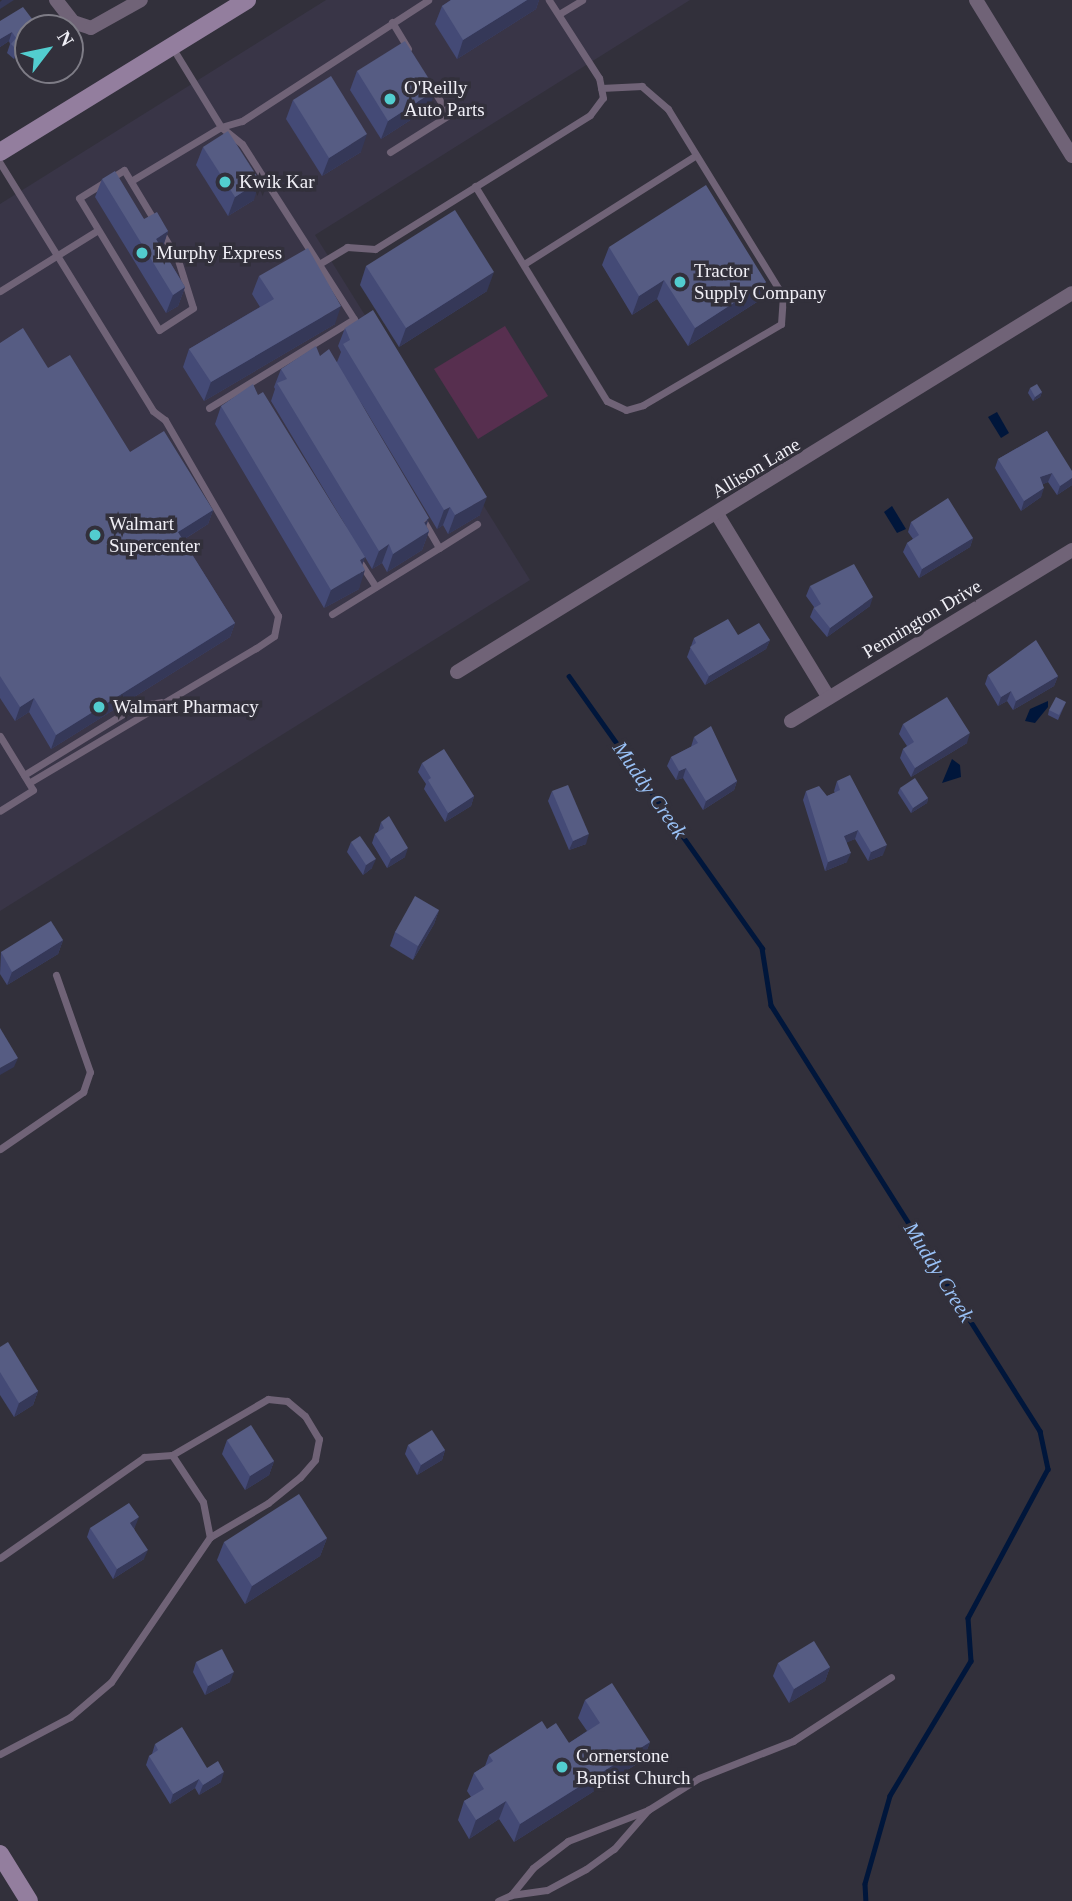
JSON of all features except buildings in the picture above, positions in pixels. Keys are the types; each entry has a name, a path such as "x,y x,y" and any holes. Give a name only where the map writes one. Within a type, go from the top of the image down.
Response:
{"main road":[{"path":"0,152 247,0"},
{"path":"0,1854 29,1901"}],"street":[{"path":"56,0 73,22 91,27 141,0"},
{"path":"976,0 1072,156"},
{"name":"Allison Lane","path":"457,672 1072,293"},
{"path":"717,514 829,698"},
{"name":"Pennington Drive","path":"791,721 1072,550"}],"lane":[{"path":"131,181 221,127 242,121 429,0"},
{"path":"319,264 347,247 375,249 590,115 603,98 601,88 550,0"},
{"path":"559,15 582,0"},
{"path":"392,22 413,57"},
{"path":"171,47 221,127 242,144 354,319 209,408"},
{"path":"390,152 449,115 427,80"},
{"path":"475,186 607,401 626,410 643,405 781,324 783,296 667,109 642,86 601,88"},
{"path":"524,264 695,156"},
{"path":"0,163 153,411 165,420 278,616 274,636 29,783"},
{"path":"124,170 131,181 178,260 193,308 159,330 79,198 124,170"},
{"path":"0,291 98,230"},
{"path":"316,342 323,354"},
{"path":"249,384 256,395"},
{"path":"419,513 439,548"},
{"path":"332,614 477,524"},
{"path":"355,553 376,587"},
{"path":"24,775 136,706 169,700"},
{"path":"0,736 33,790 0,811"},
{"path":"0,1149 83,1092 90,1072 56,975"},
{"path":"0,1558 144,1457 173,1455 268,1399 287,1401 305,1416 319,1439 315,1460 300,1477 268,1503 210,1536 111,1682 71,1717 0,1754"},
{"path":"173,1455 203,1502 210,1536"},
{"path":"511,1895 533,1868 568,1842 648,1810 699,1778 793,1741 891,1677"},
{"path":"498,1901 511,1895 547,1890 586,1869 614,1849 648,1810"}],"shaded area":[{"path":"326,0 690,0 315,235 530,580 0,911 0,204"},
{"path":"505,326 548,396 478,439 434,369"}],"water":[{"path":"997,412 1009,433 1001,438 988,417"},
{"path":"892,506 906,529 897,533 884,512"},
{"path":"1048,701 1048,707 1035,723 1025,721 1030,709"},
{"path":"952,759 960,765 961,777 942,783"}],"waterway":[{"name":"Muddy Creek","path":"569,676 762,948 771,1005 1040,1431 1048,1469 968,1618 971,1661 890,1796 865,1884 866,1901"}],"place":[{"name":"O'Reilly Auto Parts","path":"390,99"},
{"name":"Kwik Kar","path":"225,182"},
{"name":"Murphy Express","path":"142,253"},
{"name":"Tractor Supply Company","path":"680,282"},
{"name":"Walmart Supercenter","path":"95,535"},
{"name":"Walmart Pharmacy","path":"99,707"},
{"name":"Cornerstone Baptist Church","path":"562,1767"}]}
